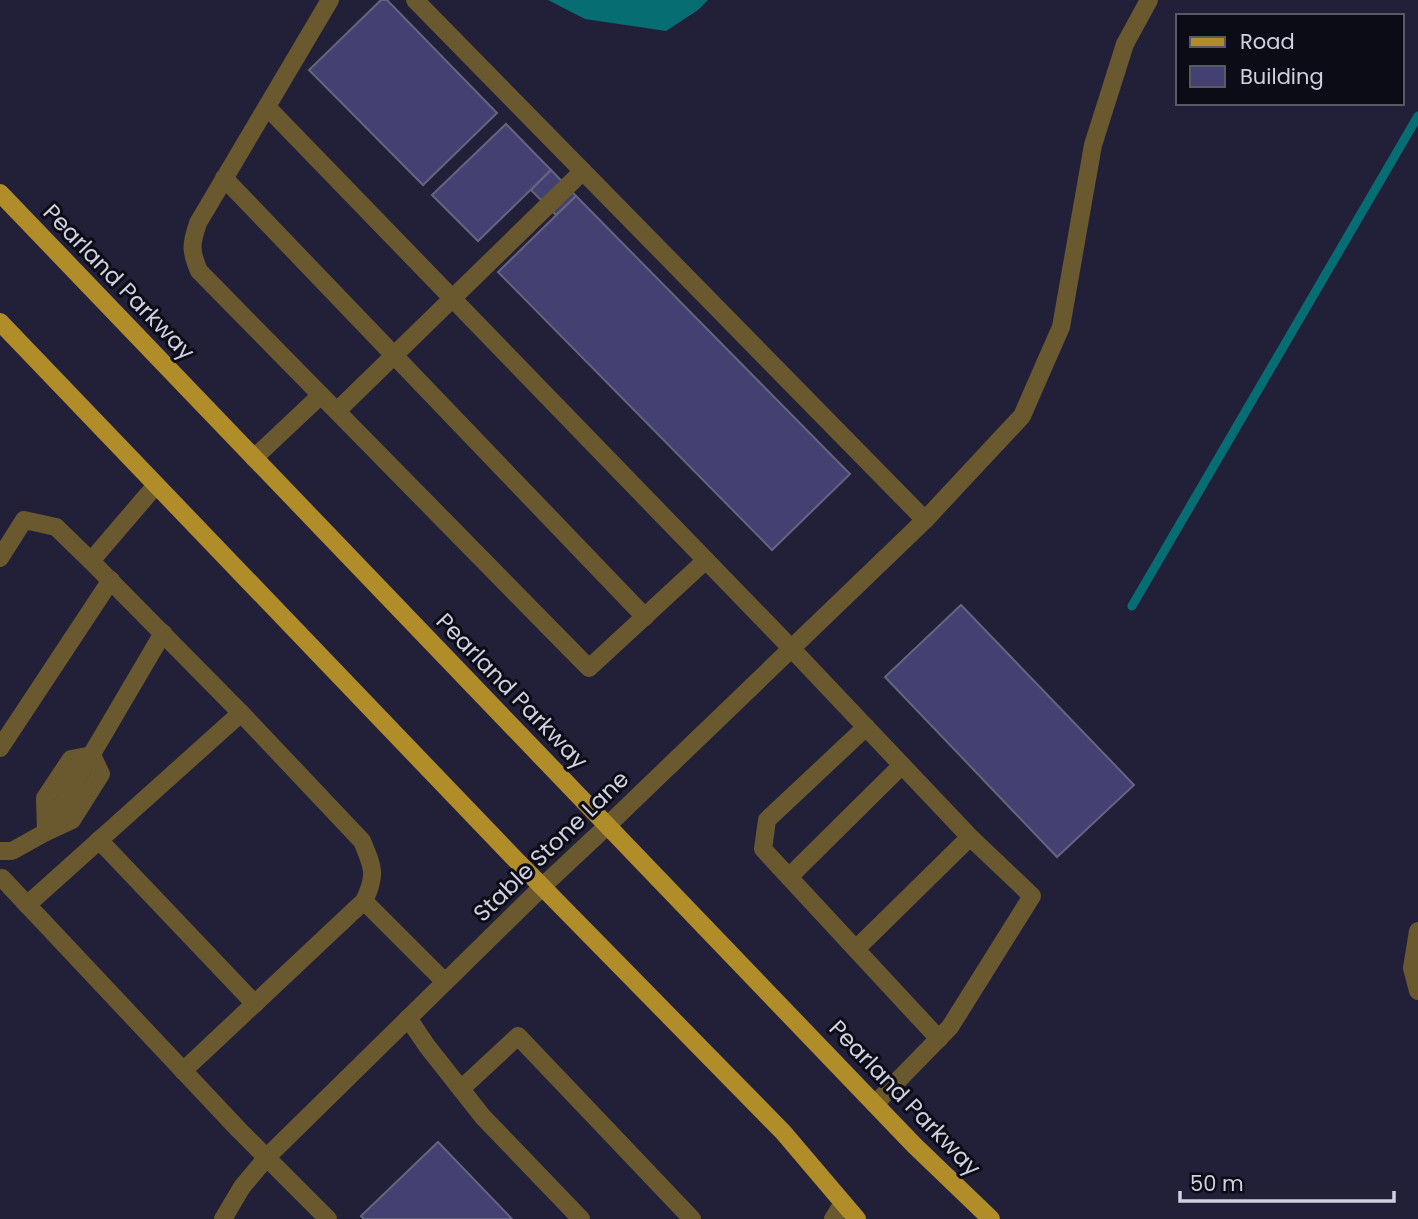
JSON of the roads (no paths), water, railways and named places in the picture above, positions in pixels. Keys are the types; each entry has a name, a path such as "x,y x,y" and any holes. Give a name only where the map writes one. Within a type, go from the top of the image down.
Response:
{"main road":[{"name":"Pearland Parkway","path":"0,193 914,1145 991,1219"},
{"path":"0,322 542,886 783,1132 857,1219"}],"street":[{"path":"330,0 198,223 192,241 193,257 199,271 589,668 706,560"},
{"path":"415,0 925,520"},
{"name":"Stable Stone Lane","path":"223,1219 242,1187 267,1157 542,886 925,520 1022,416 1061,327 1093,145 1125,44 1149,0"},
{"path":"267,107 970,836 1032,896 950,1027 875,1104"},
{"path":"337,411 583,171"},
{"path":"224,178 645,617"},
{"path":"254,458 321,395"},
{"path":"91,561 156,485"},
{"path":"0,558 24,520 56,527 241,713 362,841 373,866 372,887 364,901 183,1071"},
{"path":"0,748 111,580"},
{"path":"0,851 12,851 46,832 163,633"},
{"path":"27,905 241,713"},
{"path":"866,727 767,820 763,849 939,1039"},
{"path":"789,877 902,765"},
{"path":"856,949 970,836"},
{"path":"99,840 255,1003"},
{"path":"2,878 239,1130 328,1219"},
{"path":"364,901 445,982"},
{"path":"1418,931 1412,968 1418,991"},
{"path":"408,1018 483,1117 581,1219"},
{"path":"461,1089 518,1036 692,1219"},
{"path":"833,1219 843,1203"}],"waterway":[{"path":"1132,606 1418,116"}]}
